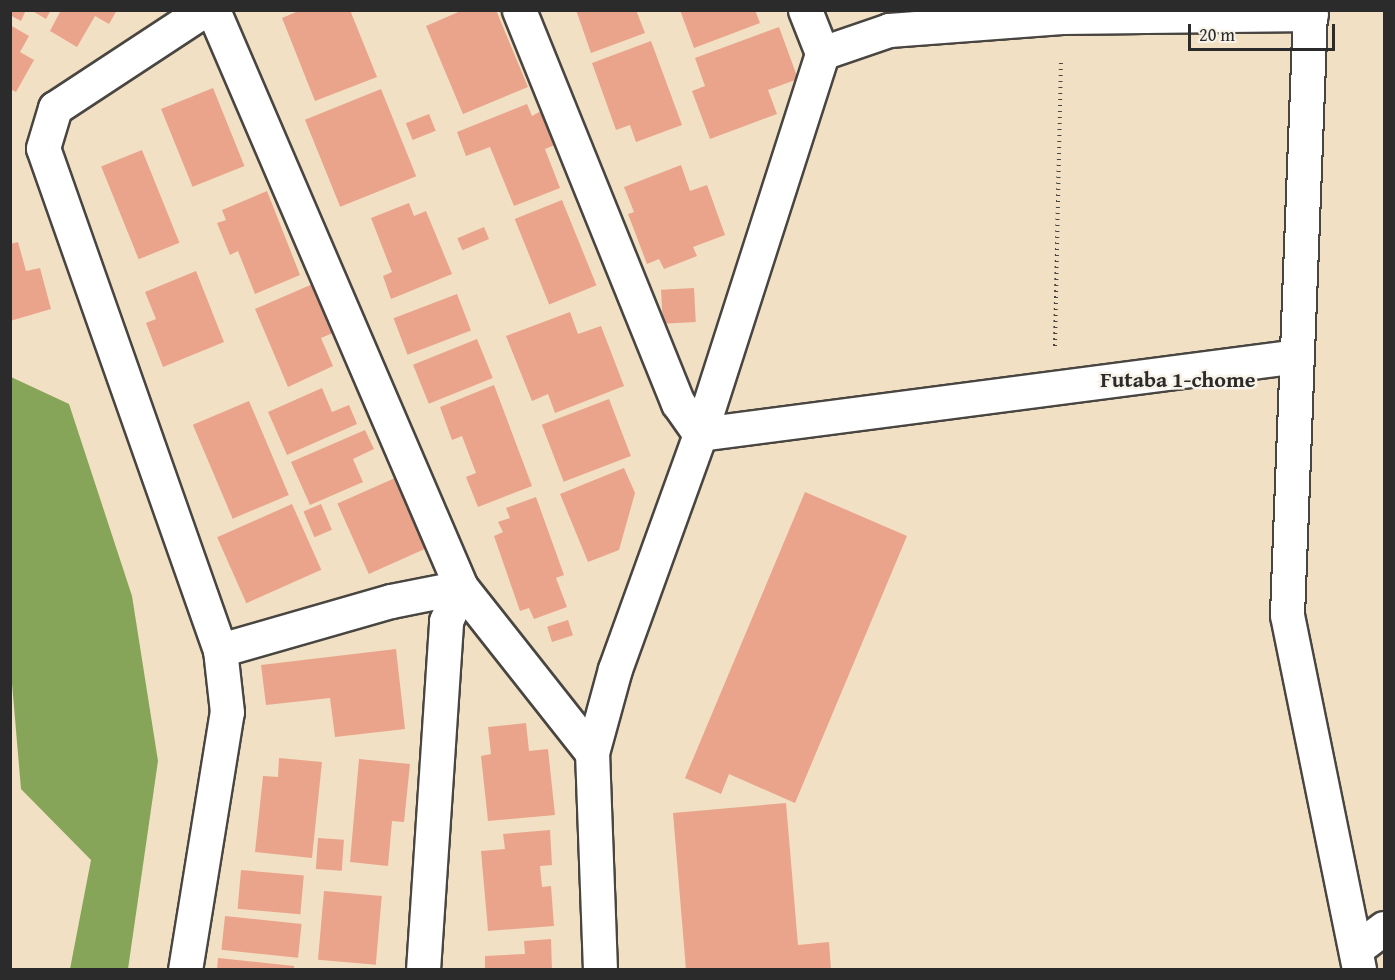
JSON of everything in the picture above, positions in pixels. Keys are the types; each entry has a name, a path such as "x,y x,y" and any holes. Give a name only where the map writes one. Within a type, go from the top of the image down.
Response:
{"street":[{"path":"185,969 227,712 220,650 43,148 55,108 204,10"},
{"path":"213,10 461,587 592,753"},
{"path":"519,10 678,403 700,434"},
{"path":"600,969 592,753 615,669 700,434 822,53 805,10"},
{"path":"822,53 889,30 1062,17 1310,12 1287,615 1357,959"},
{"path":"700,434 1297,356"},
{"path":"220,650 391,601 461,587"},
{"path":"423,969 446,621 461,587"},
{"path":"1357,959 1384,928"}],"path":[{"path":"1054,387 1062,17"}],"green space":[{"path":"11,377 69,404 132,596 158,761 128,969 70,969 91,860 21,789 10,660"}],"building":[{"path":"10,10 26,10 21,21 10,15"},
{"path":"31,10 51,10 46,19"},
{"path":"61,10 117,10 109,24 95,16 77,47 50,31"},
{"path":"301,10 350,10 377,77 315,101 282,18"},
{"path":"463,10 496,10 528,87 463,114 426,26"},
{"path":"576,10 636,10 645,33 591,53"},
{"path":"680,10 755,10 760,23 694,48"},
{"path":"10,25 29,36 20,52 34,60 16,92 10,89"},
{"path":"779,27 798,79 768,90 777,114 710,139 692,91 705,86 695,58"},
{"path":"651,41 682,125 636,142 630,125 616,130 592,63"},
{"path":"213,88 244,166 193,187 161,109"},
{"path":"381,89 416,176 340,207 305,120"},
{"path":"527,104 532,116 541,111 555,145 545,149 560,188 514,206 490,147 466,156 457,132"},
{"path":"429,114 436,131 413,140 406,123"},
{"path":"142,150 179,243 139,259 101,166"},
{"path":"681,165 690,191 707,185 725,235 693,247 697,256 664,269 659,259 647,264 628,214 634,212 624,187"},
{"path":"267,191 300,275 255,294 238,251 230,255 217,223 226,220 222,210"},
{"path":"562,200 596,285 549,304 515,219"},
{"path":"409,203 414,216 426,211 452,274 391,299 383,276 392,272 371,218"},
{"path":"484,227 489,239 462,250 457,238"},
{"path":"18,242 26,271 40,268 51,309 10,321 10,244"},
{"path":"196,271 224,342 163,367 146,323 156,319 145,292"},
{"path":"315,283 335,332 321,338 333,366 288,387 255,309"},
{"path":"694,288 696,322 663,324 661,290"},
{"path":"457,294 471,330 407,355 394,318"},
{"path":"570,312 578,334 601,326 624,386 555,413 548,394 532,401 506,336"},
{"path":"477,339 493,378 429,404 413,365"},
{"path":"494,385 532,486 478,507 466,477 476,473 462,436 452,440 440,407"},
{"path":"322,388 332,412 349,405 357,424 287,455 268,412"},
{"path":"609,399 631,456 564,482 542,425"},
{"path":"249,401 289,495 233,519 193,425"},
{"path":"365,430 374,449 353,459 363,482 310,505 291,462"},
{"path":"624,468 635,493 619,550 588,562 560,494"},
{"path":"395,478 426,548 369,574 337,504"},
{"path":"805,492 907,536 795,803 729,774 721,794 685,778"},
{"path":"536,497 564,575 556,578 567,607 534,619 529,608 520,611 494,536 503,532 498,522 510,518 506,508"},
{"path":"292,504 321,570 246,603 217,537"},
{"path":"321,504 332,530 314,537 304,511"},
{"path":"568,620 573,635 552,642 547,627"},
{"path":"396,649 405,729 335,737 330,698 266,705 261,665"},
{"path":"526,723 529,751 548,749 555,815 488,821 481,756 491,754 488,727"},
{"path":"279,758 322,762 312,858 255,852 263,776 278,777"},
{"path":"359,759 410,764 404,822 392,821 388,866 350,862"},
{"path":"786,803 798,945 829,942 831,970 686,970 673,813"},
{"path":"550,830 552,865 540,866 542,887 551,886 554,926 488,931 481,851 505,849 503,834"},
{"path":"318,838 344,840 342,871 316,869"},
{"path":"241,870 304,875 300,914 238,909"},
{"path":"324,891 382,896 376,965 318,960"},
{"path":"225,916 302,924 298,958 221,950"},
{"path":"551,939 552,970 485,970 485,956 525,954 524,941"},
{"path":"218,958 294,966 294,970 217,970"}],"district":[{"name":"Futaba 1-chome","path":"1178,380"}]}
